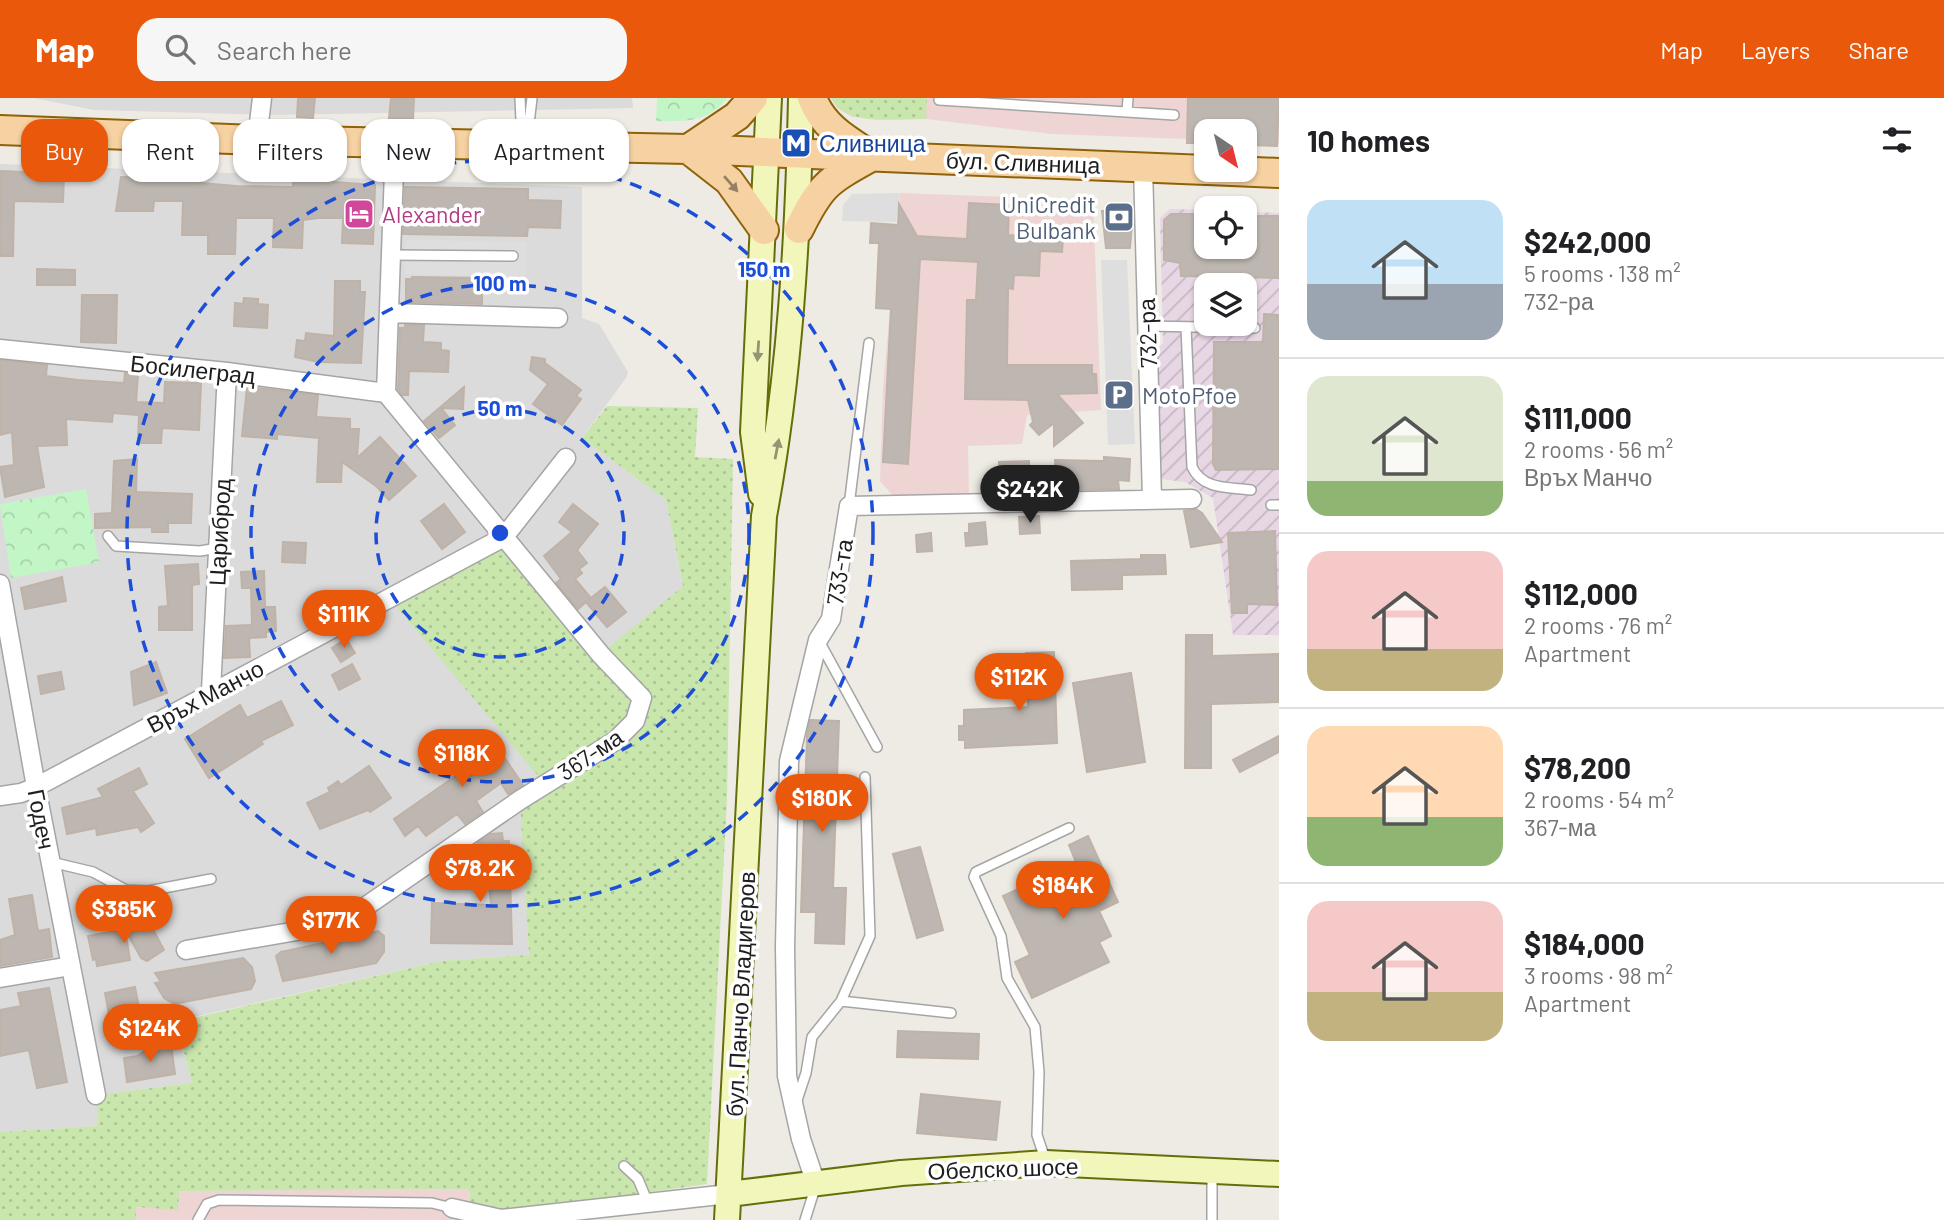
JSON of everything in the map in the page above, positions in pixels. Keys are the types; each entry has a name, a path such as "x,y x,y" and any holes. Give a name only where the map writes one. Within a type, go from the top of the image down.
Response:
{"main road":[{"path":"753,98 737,116 688,149 729,181 764,230"},
{"path":"799,229 817,194 839,174 872,156 839,135 824,120 812,98"},
{"name":"бул. Сливница","path":"0,130 233,139"},
{"name":"бул. Сливница","path":"629,145 1194,169"},
{"name":"бул. Сливница","path":"1257,172 1279,173"}],"street":[{"path":"260,119 262,98"},
{"name":"бул. Панчо Владигеров","path":"764,516 752,432 769,98"},
{"name":"бул. Панчо Владигеров","path":"727,1220 764,516 780,433 799,229 801,98"},
{"name":"732-ра","path":"1143,167 1152,499"},
{"path":"394,182 386,393 504,537"},
{"path":"389,313 558,318"},
{"name":"Босилеград","path":"0,349 227,372 386,393"},
{"name":"Цариброд","path":"211,691 227,372"},
{"name":"Връх Манчо","path":"0,796 21,793 36,787 211,691 504,537 566,458"},
{"path":"849,506 1192,499"},
{"name":"733-та","path":"816,1184 794,1108 788,1076 785,960 789,761 818,640 831,619 849,506"},
{"name":"367-ма","path":"186,950 314,928 362,909 520,800 615,741 635,721 642,698 601,655 504,537"},
{"name":"Годеч","path":"0,584 3,621 96,1095"},
{"path":"0,978 71,966"},
{"name":"Обелско шосе","path":"729,1194 901,1172 1046,1164 1279,1174"},
{"path":"452,1208 501,1219 729,1194"}],"lane":[{"path":"520,98 521,119"},
{"path":"532,119 533,98"},
{"path":"1127,112 1128,98"},
{"path":"939,100 1174,115"},
{"path":"391,255 513,256"},
{"path":"1146,326 1194,327"},
{"path":"1186,327 1192,467 1198,479 1207,484 1251,490"},
{"path":"849,506 869,343"},
{"path":"108,536 116,546 200,551 218,548"},
{"path":"818,640 877,747"},
{"path":"794,1108 806,1073 812,1037 841,1001 870,936 865,777"},
{"path":"1046,1164 1037,1135 1039,1072 1035,1027 1007,978 1002,936 974,877 976,872 1069,828"},
{"path":"51,862 93,872 126,890 148,891 211,879"},
{"path":"841,1001 951,1013"},
{"path":"624,1166 638,1179 648,1203"},
{"path":"1212,1170 1212,1220"},
{"path":"805,1220 816,1184"},
{"path":"198,1220 207,1204 219,1200 432,1203 452,1208"}],"shaded area":[{"path":"33,98 632,98 633,108 279,115 94,110"},
{"path":"831,98 1279,98 1279,142 1277,146 1257,145 1257,119 1194,119 1194,143 1187,143 1186,139 1052,134 926,119 852,117 837,108"},
{"path":"0,164 21,165 21,182 108,182 108,168 122,169 122,182 219,182 219,173 233,173 233,182 347,182 347,178 361,178 361,182 455,182 582,187 582,318 599,324 628,372 582,438 666,500 683,587 601,655 545,785 521,800 529,955 441,961 176,1021 192,1083 97,1095 98,1126 0,1132"},
{"path":"900,193 1093,200 1101,410 1027,415 1022,444 968,446 969,494 894,497 880,481 883,389"},
{"path":"900,193 896,222 842,221 843,205 852,194"},
{"path":"1170,209 1194,210 1194,259 1257,259 1257,212 1279,213 1279,635 1233,635 1213,498 1185,482 1161,479 1158,348 1163,343 1160,218"},
{"path":"406,240 526,242 526,276 405,274"},
{"name":"MotoPfoe","path":"1101,260 1127,260 1135,444 1108,445"},
{"path":"469,1189 472,1220 136,1220 136,1207 178,1209 178,1191"}],"green space":[{"path":"657,98 727,98 713,112 695,119 656,121"},
{"path":"831,98 927,98 926,119 860,118 848,114"},
{"path":"607,406 698,408 695,457 733,459 727,798 707,1184 472,1217 469,1189 179,1191 178,1210 136,1207 136,1220 0,1220 0,1132 98,1126 96,1095 192,1083 176,1022 441,961 529,955 520,800 545,784 390,599 504,537 601,654 683,586 666,500 582,438"},
{"path":"86,489 99,562 11,578 0,504"}],"building":[{"path":"298,98 315,98 313,118 297,117"},
{"path":"391,98 414,98 413,119 389,118"},
{"path":"1188,98 1279,98 1277,146 1257,145 1257,119 1194,119 1194,143 1187,143"},
{"path":"1,171 21,172 21,182 64,182 63,202 14,201 13,256 0,256"},
{"path":"121,177 122,182 201,182 236,186 293,187 293,182 375,185 373,244 342,243 343,218 318,218 303,220 302,248 273,247 274,218 236,218 235,254 208,254 208,235 182,235 183,201 154,201 153,211 116,211"},
{"path":"405,187 528,189 528,200 561,201 560,228 528,227 527,236 403,234"},
{"path":"969,203 1009,205 1008,235 1063,239 1062,252 1040,251 1039,276 1014,275 1013,289 1008,288 1007,365 1092,365 1092,374 1096,374 1097,393 1057,394 1083,423 1054,446 1054,423 1039,435 1030,425 1033,422 1028,400 965,399 967,300 976,300 978,262 920,259 908,464 883,462 891,309 876,308 879,243 870,243 871,223 898,225 899,204 917,236 967,239"},
{"path":"1102,211 1133,211 1130,248 1106,248"},
{"path":"1171,214 1194,214 1194,259 1257,259 1257,216 1279,216 1279,278 1257,278 1257,273 1194,273 1194,276 1181,276 1180,263 1164,260 1164,220"},
{"path":"37,269 75,270 75,285 37,285"},
{"path":"482,278 482,304 406,302 406,279"},
{"path":"335,281 360,281 360,292 365,292 361,363 318,362 295,357 297,340 305,341 306,333 334,336"},
{"path":"82,295 117,295 116,343 81,342"},
{"path":"244,298 258,299 258,304 268,305 267,328 234,326 235,303 243,304"},
{"path":"1264,314 1279,315 1279,469 1216,470 1213,464 1214,342 1263,342"},
{"path":"405,325 424,325 423,342 441,343 441,350 449,351 448,372 409,371 408,395 402,395 398,389 400,328 405,328"},
{"path":"532,357 545,359 545,363 581,390 576,396 581,399 562,425 533,404 548,384 530,370"},
{"path":"0,360 47,365 46,376 78,380 124,383 125,373 138,374 136,402 164,403 165,382 201,383 199,430 162,428 161,443 138,443 139,415 113,413 112,422 66,419 67,445 37,446 44,487 5,497 0,467 14,465 12,432 0,435"},
{"path":"247,387 318,395 316,417 350,419 350,429 359,429 357,458 380,437 416,476 389,500 376,486 342,462 341,482 317,482 319,438 277,434 277,439 242,436"},
{"path":"464,387 463,409 441,408 455,425 439,438 424,421"},
{"path":"1104,457 1130,459 1129,481 1118,480 1119,489 1072,490 1072,487 1064,487 1064,481 1056,482 1055,460 1104,461"},
{"path":"137,459 136,492 192,494 191,523 168,523 168,532 152,532 152,527 95,528 95,514 112,513 114,461"},
{"path":"1029,461 1030,485 1000,487 999,462"},
{"path":"444,504 465,532 442,549 421,521"},
{"path":"573,504 598,524 577,550 587,563 579,569 582,573 575,579 591,598 605,587 626,612 607,627 586,602 578,609 556,583 561,579 544,556 572,532 559,522"},
{"path":"1196,509 1202,513 1222,542 1191,547 1184,511"},
{"path":"1039,516 1040,533 1020,534 1019,517"},
{"path":"985,522 987,544 966,546 965,533 969,533 969,524"},
{"path":"1275,531 1277,605 1247,604 1247,613 1232,613 1228,533"},
{"path":"931,533 932,551 917,552 916,535"},
{"path":"283,542 306,543 305,563 282,562"},
{"path":"1141,555 1165,555 1166,574 1122,575 1122,589 1072,590 1071,561 1141,559"},
{"path":"198,564 199,584 192,585 192,630 159,630 159,607 168,606 165,566"},
{"path":"264,571 265,607 275,607 276,631 266,632 266,637 249,638 250,657 224,658 226,626 252,625 251,588 242,588 241,572"},
{"path":"62,577 66,601 25,609 21,588"},
{"path":"1186,635 1212,635 1212,656 1279,654 1279,702 1211,704 1211,768 1185,768"},
{"path":"346,639 355,653 341,662 332,648"},
{"path":"1054,652 1057,743 965,748 965,740 959,740 959,726 964,726 964,710 1028,707 1026,653"},
{"path":"156,662 167,693 134,705 131,672"},
{"path":"352,664 360,679 339,690 332,675"},
{"path":"61,672 64,689 41,694 38,676"},
{"path":"1131,673 1145,762 1087,772 1073,683"},
{"path":"281,701 293,725 261,741 263,744 209,778 185,739 240,705 247,718"},
{"path":"810,720 839,721 833,888 846,888 844,944 815,943 816,912 801,912 807,736"},
{"path":"488,733 523,785 508,794 501,783 476,801 483,812 465,824 457,814 426,836 418,826 405,836 394,819 457,775 448,762"},
{"path":"1279,736 1279,752 1240,772 1233,760"},
{"path":"369,766 391,798 370,812 368,810 320,829 307,803 330,792 328,788 338,781 341,785"},
{"path":"139,768 147,784 133,791 154,823 141,832 138,827 97,835 96,828 67,834 62,808 103,797 98,789"},
{"path":"502,833 503,841 509,841 512,944 431,943 432,903 491,905 488,871 480,872 478,843 491,834"},
{"path":"1088,836 1118,902 1099,911 1111,936 1099,942 1109,962 1032,998 1015,962 1030,955 1003,896 1076,862 1069,845"},
{"path":"920,847 943,930 917,938 893,854"},
{"path":"32,895 38,931 49,929 52,957 0,966 0,940 15,935 9,899"},
{"path":"150,924 164,950 147,961 141,958 125,929 130,960 97,966 96,959 93,960 88,936"},
{"path":"378,931 384,936 384,952 376,963 283,981 276,956 281,952"},
{"path":"243,958 252,967 255,981 251,989 174,1004 164,998 155,983 161,982 155,973"},
{"path":"135,987 141,1019 111,1025 105,993"},
{"path":"49,988 67,1082 37,1088 29,1050 0,1056 0,1010 21,1006 18,993"},
{"path":"898,1031 979,1034 978,1059 897,1057"},
{"path":"171,1044 175,1074 127,1082 124,1058 137,1056 151,1047"},
{"path":"921,1094 1000,1102 996,1140 917,1133"}],"place":[{"name":"Сливница","path":"796,143"},
{"name":"Alexander","path":"359,214"},
{"name":"UniCredit Bulbank","path":"1119,217"},
{"name":"MotoPfoe","path":"1119,395"}]}
